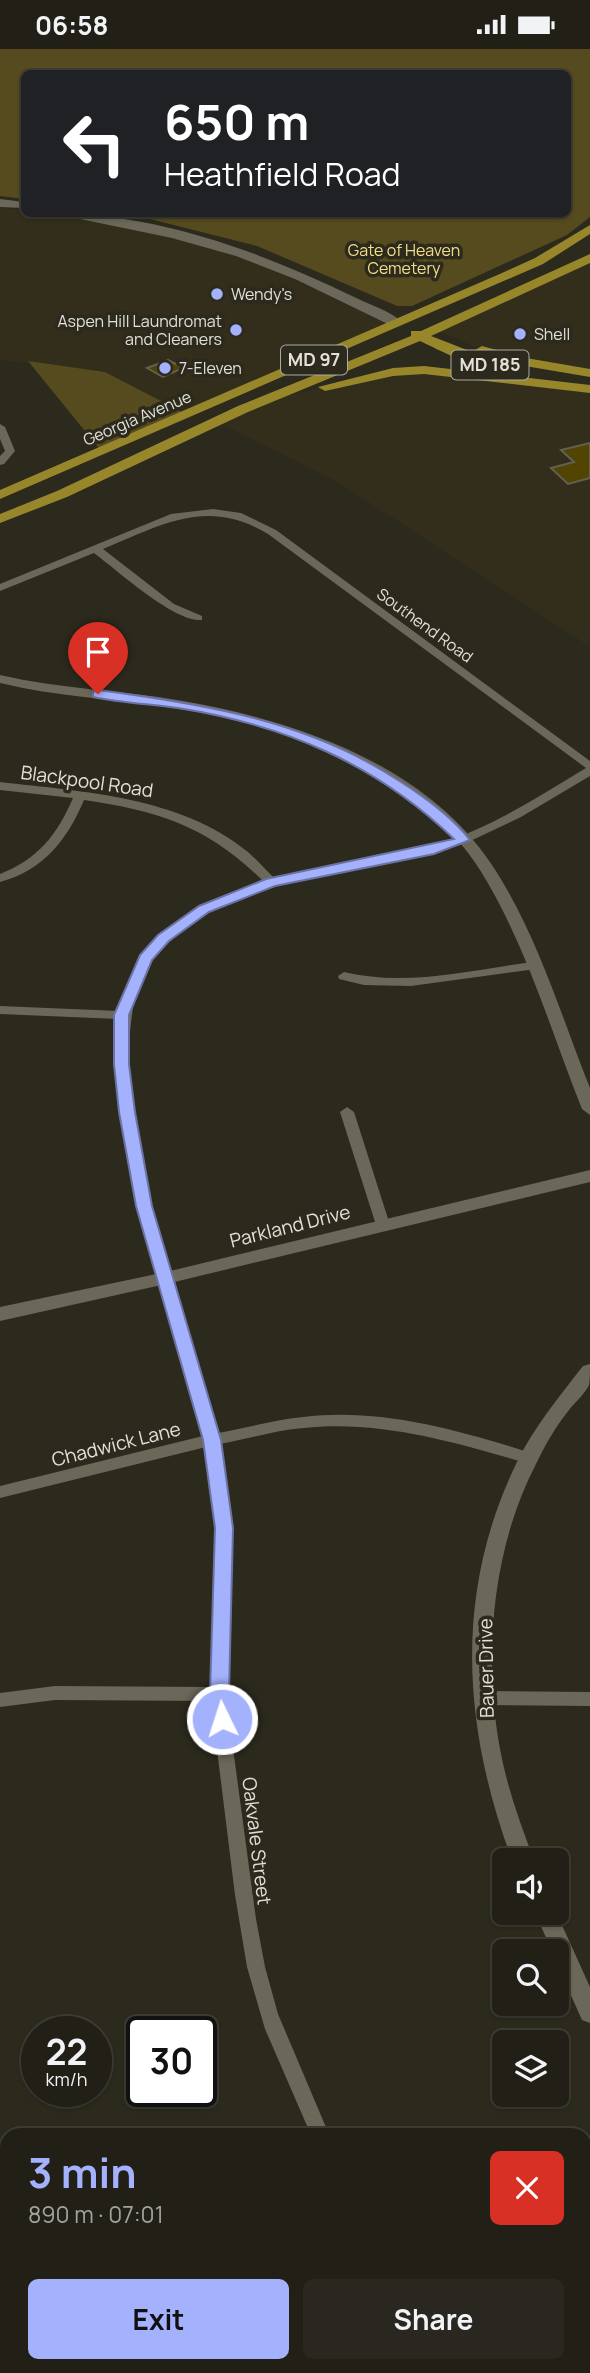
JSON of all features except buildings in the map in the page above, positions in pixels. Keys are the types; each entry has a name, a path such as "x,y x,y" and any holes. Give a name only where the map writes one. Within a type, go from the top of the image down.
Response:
{"main road":[{"path":"0,203 21,207"},
{"path":"0,208 21,208"},
{"path":"79,217 140,228 242,254 318,284 397,323"},
{"path":"119,217 202,234 268,255 412,317"},
{"name":"Georgia Avenue","path":"0,495 539,261 590,229"},
{"name":"Georgia Avenue","path":"0,519 36,506 259,402 550,280 590,258"},
{"name":"MD 185","path":"412,317 436,330 496,354 590,373"},
{"name":"MD 185","path":"397,323 420,336 485,363 590,388"},
{"path":"259,402 366,377 410,370 452,371 590,388"}],"street":[{"path":"0,427 10,451 0,462"},
{"name":"Southend Road","path":"97,550 175,516 201,511 238,515 272,532 590,769"},
{"path":"0,588 97,550 170,606 198,618"},
{"path":"0,679 179,705 250,719 306,737 370,767 424,802 464,840 483,863 503,897 590,1109"},
{"name":"Oakvale Street","path":"317,2128 270,2016 250,1945 219,1694 224,1528 212,1440 144,1206 130,1135 122,1064 122,1015 137,972 163,938 204,909 271,882 434,849 464,840 491,829 590,769"},
{"name":"Blackpool Road","path":"0,786 135,803 173,814 234,850 258,867 271,882"},
{"path":"0,879 29,866 58,843 80,796"},
{"path":"344,976 360,981 385,983 532,966"},
{"path":"0,1010 122,1015"},
{"path":"347,1112 383,1225"},
{"name":"Parkland Drive","path":"0,1314 166,1278 590,1177"},
{"name":"Bauer Drive","path":"518,1848 511,1833 492,1761 484,1699 481,1633 491,1560 507,1511 530,1458 556,1413 590,1371"},
{"name":"Chadwick Lane","path":"0,1492 212,1440 304,1422 369,1421 444,1434 530,1458"},
{"path":"0,1700 55,1693 219,1694"},
{"path":"484,1699 590,1699"},
{"path":"551,1925 590,2013"}],"shaded area":[{"path":"0,208 21,210 21,217 89,218 242,254 397,323 188,415 105,372 0,360"},
{"path":"590,258 590,373 482,350 436,330"},
{"path":"424,370 590,389 590,647 336,481 217,422 259,402 349,381"}],"green space":[{"name":"Gate of Heaven Cemetery","path":"0,49 590,49 590,217 567,235 412,306 397,306 257,246 142,217 571,217 571,70 21,70 21,199 0,196"},
{"path":"28,361 105,372 188,415 102,452"}],"place":[{"name":"Wendy's","path":"217,294"},
{"name":"Aspen Hill Laundromat and Cleaners","path":"236,330"},
{"name":"Shell","path":"520,334"},
{"name":"7-Eleven","path":"165,368"}],"route":[{"path":"98,694 179,705 250,719 306,737 370,767 424,802 464,840 434,849 271,882 204,909 163,938 145,958 137,972 122,1015 122,1064 127,1112 144,1206 212,1440 224,1528 219,1694 222,1719"}]}
